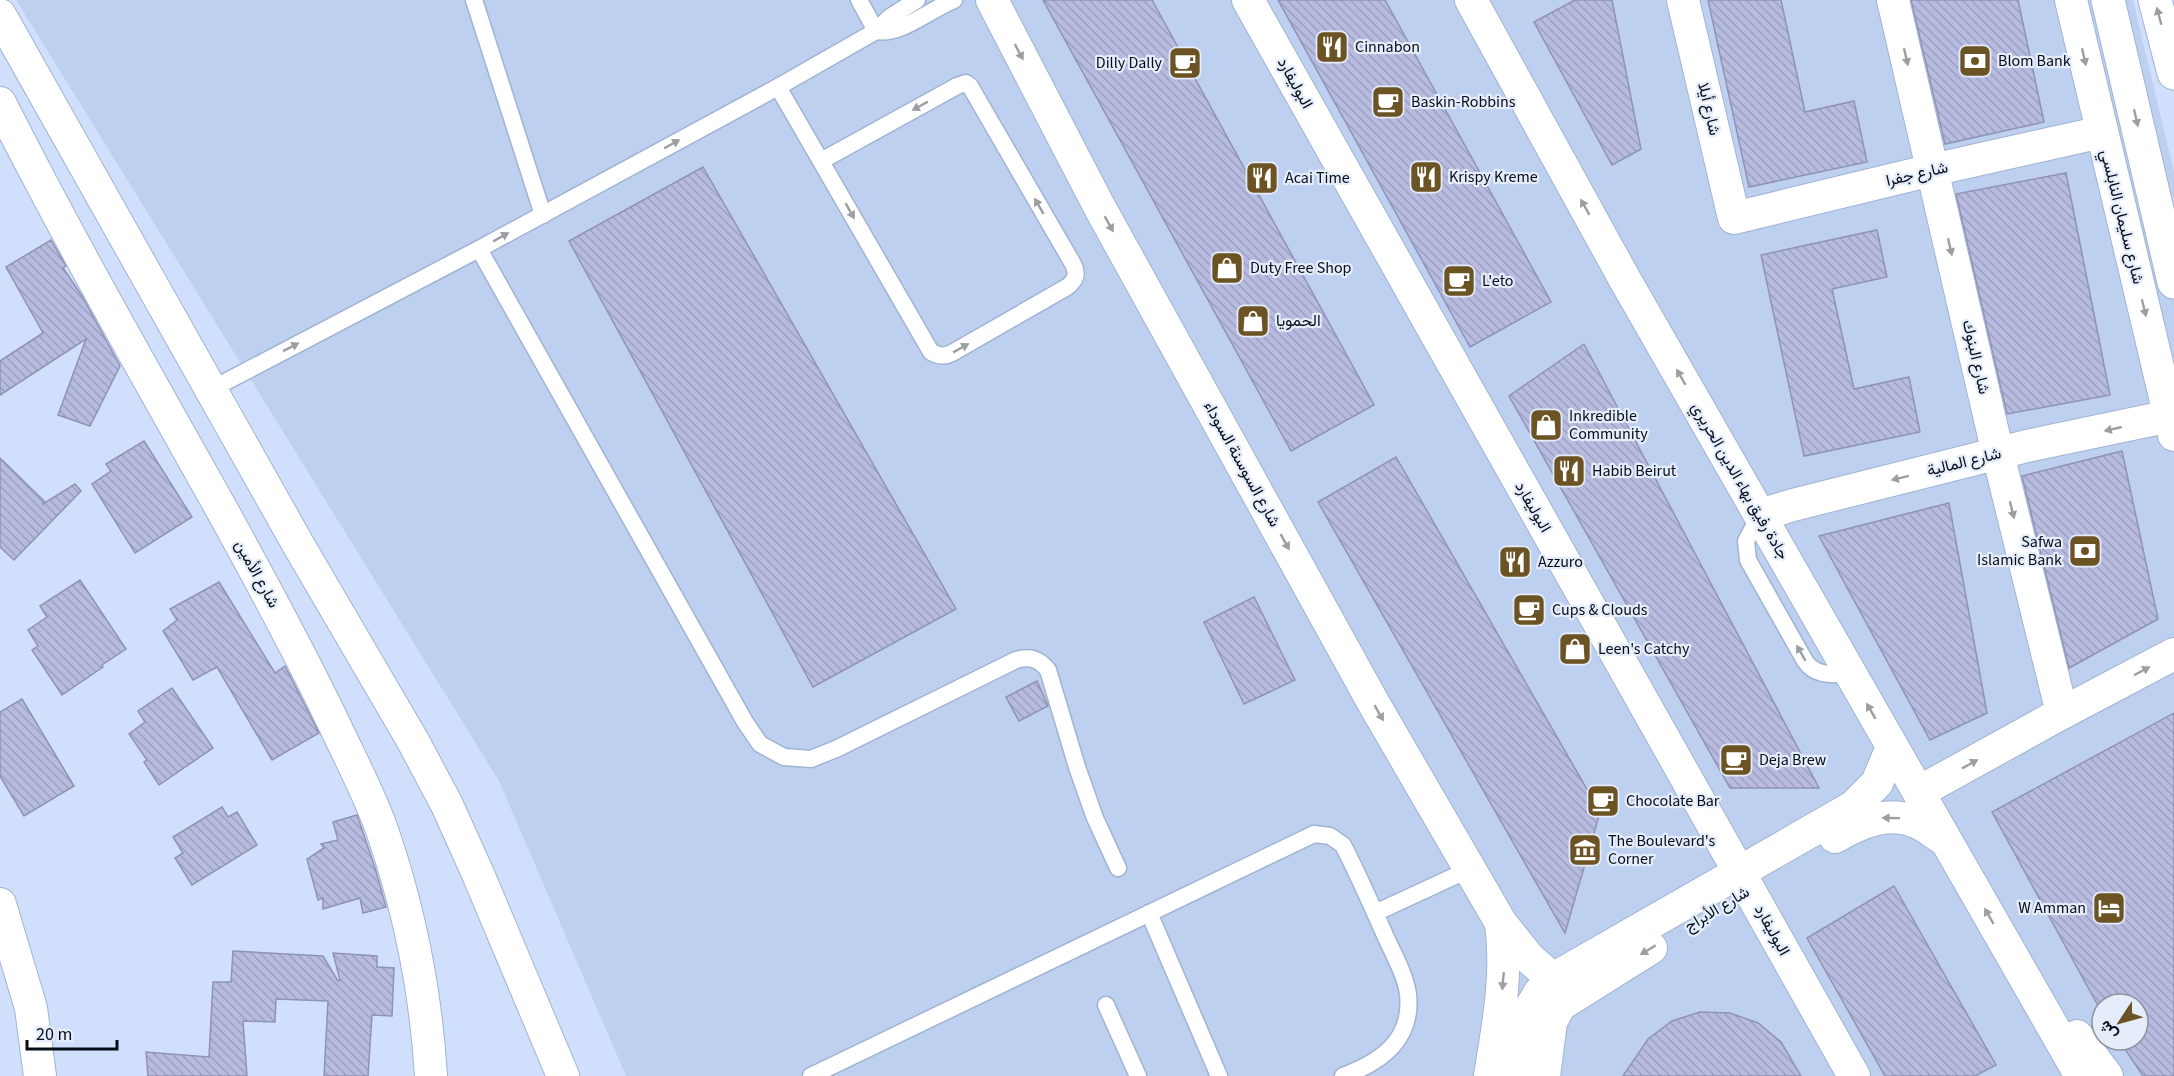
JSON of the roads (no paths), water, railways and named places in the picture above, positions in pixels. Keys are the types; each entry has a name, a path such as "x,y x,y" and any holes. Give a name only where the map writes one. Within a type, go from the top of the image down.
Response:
{"main road":[{"path":"2108,0 2174,282"},
{"path":"2155,0 2174,74"}],"street":[{"name":"شارع السوسنة السوداء","path":"992,0 1100,208 1374,704 1501,923 1529,958 1553,979"},
{"name":"البوليفارد","path":"1248,0 1854,1076"},
{"name":"شارع أيلا","path":"1683,0 1734,218"},
{"name":"شارع البنوك","path":"1893,0 1998,454 2062,713"},
{"name":"شارع سليمان النابلسي","path":"2071,0 2172,425"},
{"name":"جادة رفيق بهاء الدين الحريري","path":"1479,3 1624,278 2081,1076"},
{"path":"0,15 210,390 413,741 447,805 534,1005 562,1076"},
{"name":"شارع الأمين","path":"0,104 10,149 57,214 255,570 310,672 351,759 383,832 403,901 418,965 429,1035 431,1076"},
{"name":"شارع جفرا","path":"1734,218 2102,132"},
{"name":"شارع المالية","path":"1760,516 1793,505 1998,454 2172,425"},
{"path":"255,570 299,546"},
{"path":"1919,792 2174,654"},
{"name":"شارع الأبراج","path":"1544,1076 1551,1022 1560,1005 1865,797 1877,783 1892,747"},
{"name":"شارع الأبراج","path":"1553,979 1857,824 1886,818 1915,821 1944,839"},
{"path":"0,904 31,1008 40,1076"},
{"name":"شارع السوسنة السوداء","path":"1490,1076 1505,965 1501,923"},
{"name":"جادة رفيق بهاء الدين الحريري","path":"2015,960 2024,1002 2056,1076"},
{"path":"1519,1076 1531,1007 1540,992 1553,979"},
{"name":"جادة رفيق بهاء الدين الحريري","path":"2032,989 2064,1020 2107,1076"},
{"path":"534,1005 538,1076"},
{"path":"534,1005 556,1076"}],"lane":[{"path":"474,0 543,215"},
{"path":"859,0 876,31"},
{"path":"210,390 543,215 778,87 876,31 890,17 917,0"},
{"path":"876,31 895,30 954,0"},
{"path":"778,87 931,352 938,356 952,353 1067,287 1076,277 1073,264 970,86 966,83 821,161"},
{"path":"479,249 745,722 760,744 784,757 811,759 836,749 1016,660 1025,657 1035,658 1048,670 1095,818 1118,868"},
{"path":"811,1076 1314,834 1330,836 1344,845 1408,993 1407,1017 1398,1039 1383,1057 1362,1069 1343,1076"},
{"path":"1375,913 1470,869"},
{"path":"1149,913 1219,1076"},
{"path":"1106,1005 1138,1076"}],"place":[{"name":"Cinnabon","path":"1332,47"},
{"name":"Blom Bank","path":"1975,61"},
{"name":"Dilly Dally","path":"1185,63"},
{"name":"Baskin-Robbins","path":"1388,102"},
{"name":"Krispy Kreme","path":"1426,177"},
{"name":"Acai Time","path":"1262,178"},
{"name":"Duty Free Shop","path":"1227,268"},
{"name":"L'eto","path":"1459,281"},
{"name":"الحمويا","path":"1253,321"},
{"name":"Inkredible Community","path":"1546,425"},
{"name":"Habib Beirut","path":"1569,471"},
{"name":"Safwa Islamic Bank","path":"2085,551"},
{"name":"Azzuro","path":"1515,562"},
{"name":"Cups & Clouds","path":"1529,610"},
{"name":"Leen's Catchy","path":"1575,649"},
{"name":"Deja Brew","path":"1736,760"},
{"name":"Chocolate Bar","path":"1603,801"},
{"name":"The Boulevard's Corner","path":"1585,850"},
{"name":"W Amman","path":"2109,908"}]}
